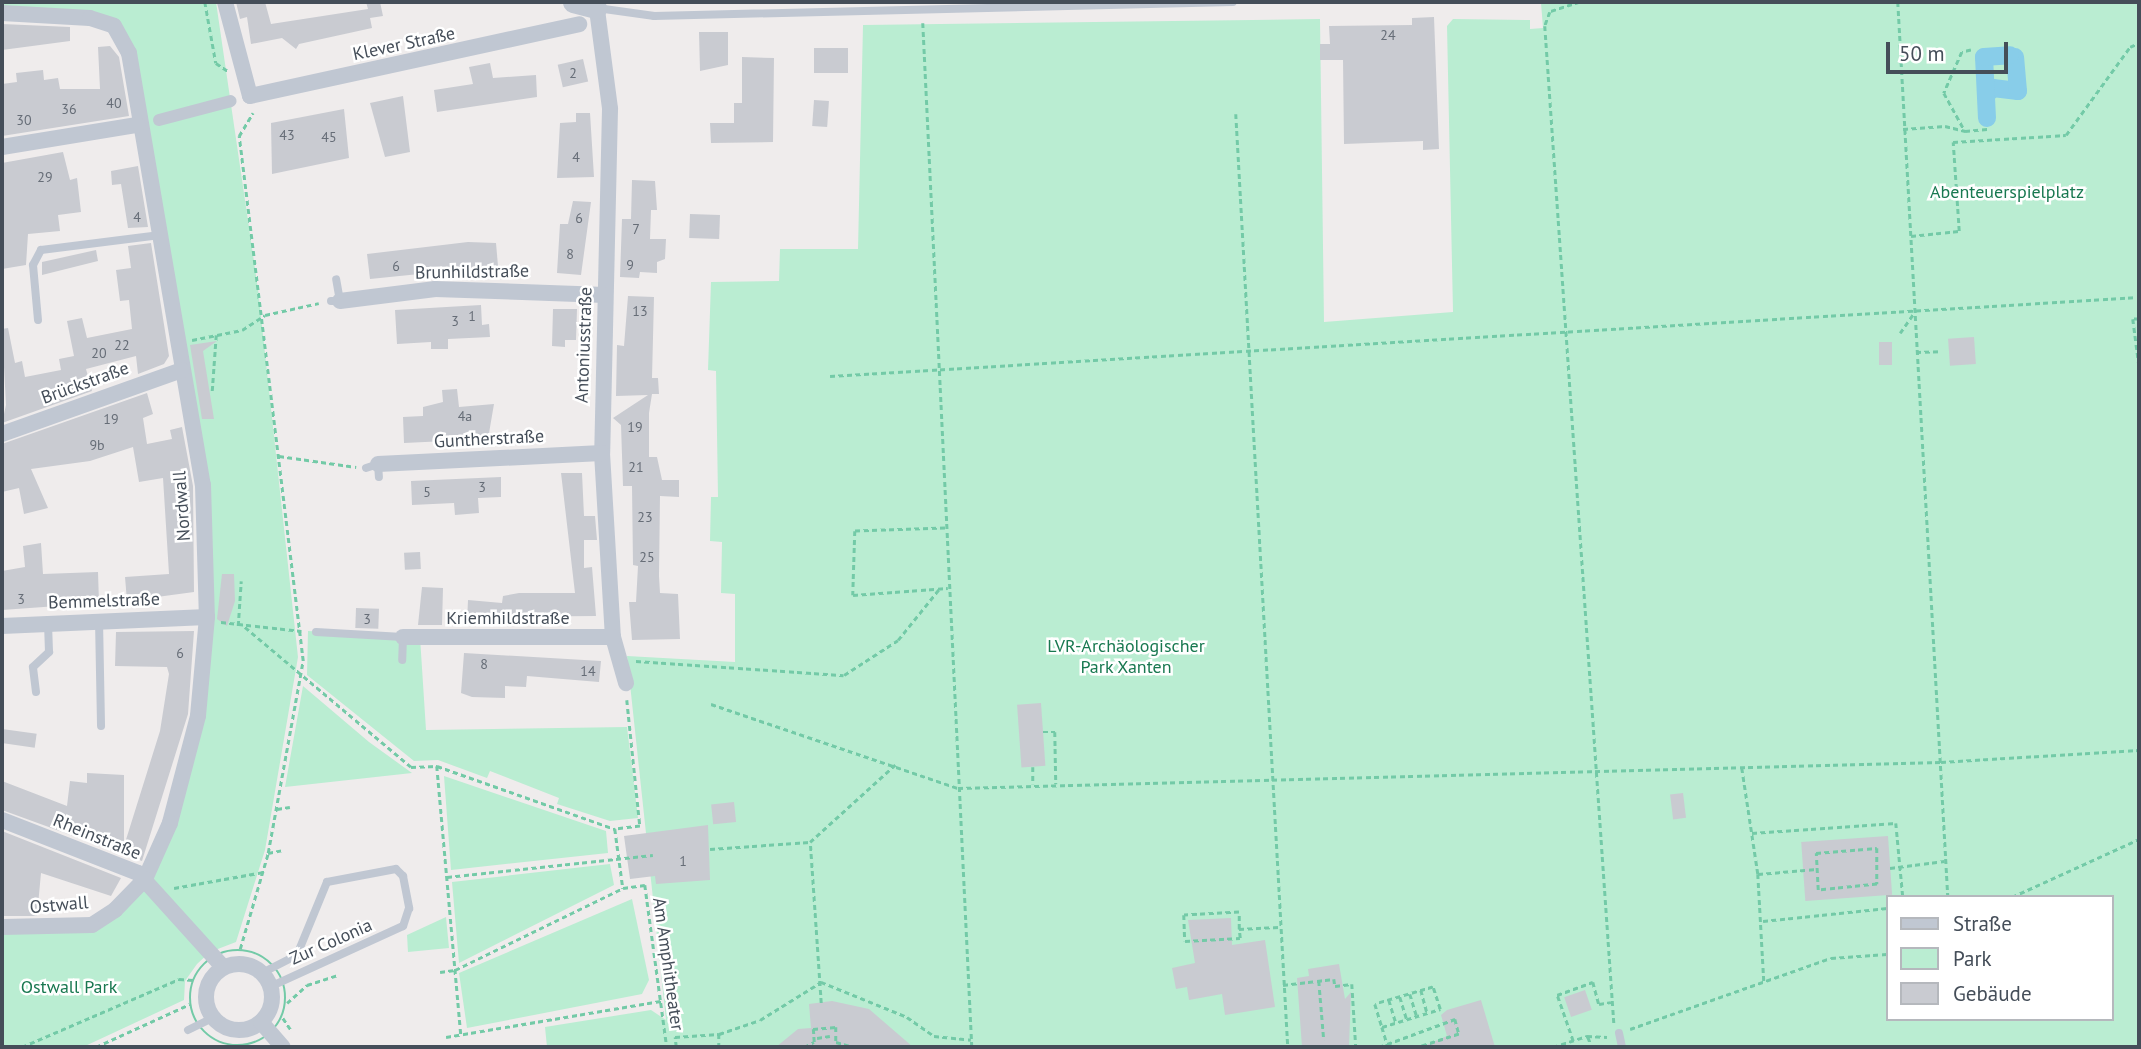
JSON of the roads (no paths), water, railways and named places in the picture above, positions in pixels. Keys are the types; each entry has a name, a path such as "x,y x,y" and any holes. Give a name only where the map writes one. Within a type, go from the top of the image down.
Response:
{"street":[{"path":"225,2 245,75 239,99"},
{"path":"573,2 596,5"},
{"name":"Antoniusstraße","path":"596,5 610,109 602,453 613,637 626,683"},
{"name":"Nordwall","path":"2,13 37,10 114,26 129,53 202,485 214,620 186,765 145,879"},
{"name":"Klever Straße","path":"159,120 239,99 579,24"},
{"path":"2,147 140,125"},
{"name":"Brunhildstraße","path":"336,301 435,289 605,295"},
{"name":"Brückstraße","path":"2,434 182,370"},
{"name":"Guntherstraße","path":"374,470 602,453"},
{"name":"Bemmelstraße","path":"2,626 99,620 214,620"},
{"name":"Kriemhildstraße","path":"403,636 613,637"},
{"name":"Rheinstraße","path":"2,820 86,849 145,879 162,894 223,967"},
{"name":"Ostwall","path":"2,927 92,925 115,910 145,879"},
{"path":"247,964 267,980 269,1012 261,1022 236,1030 213,1018 205,995 223,967 247,964"},
{"path":"261,1022 283,1047"}],"lane":[{"path":"596,5 654,16 1233,2"},
{"path":"38,320 33,265 41,250 160,235"},
{"path":"336,279 336,301"},
{"path":"99,620 101,726"},
{"path":"36,692 33,667 49,652 48,622"},
{"path":"316,632 403,636 402,660"},
{"name":"Zur Colonia","path":"397,869 409,908 403,926 267,980 297,955 327,882 397,869"},
{"path":"188,1030 213,1018"},
{"path":"1619,1033 1622,1047"}],"waterway":[{"path":"1987,118 1984,57 2010,55"},
{"path":"1986,95 1993,88 2018,91 2015,57"}],"park label":[{"name":"Abenteuerspielplatz","path":"2007,192"},
{"name":"LVR-Archäologischer Park Xanten","path":"1126,657"},
{"name":"Ostwall Park","path":"69,987"}]}
